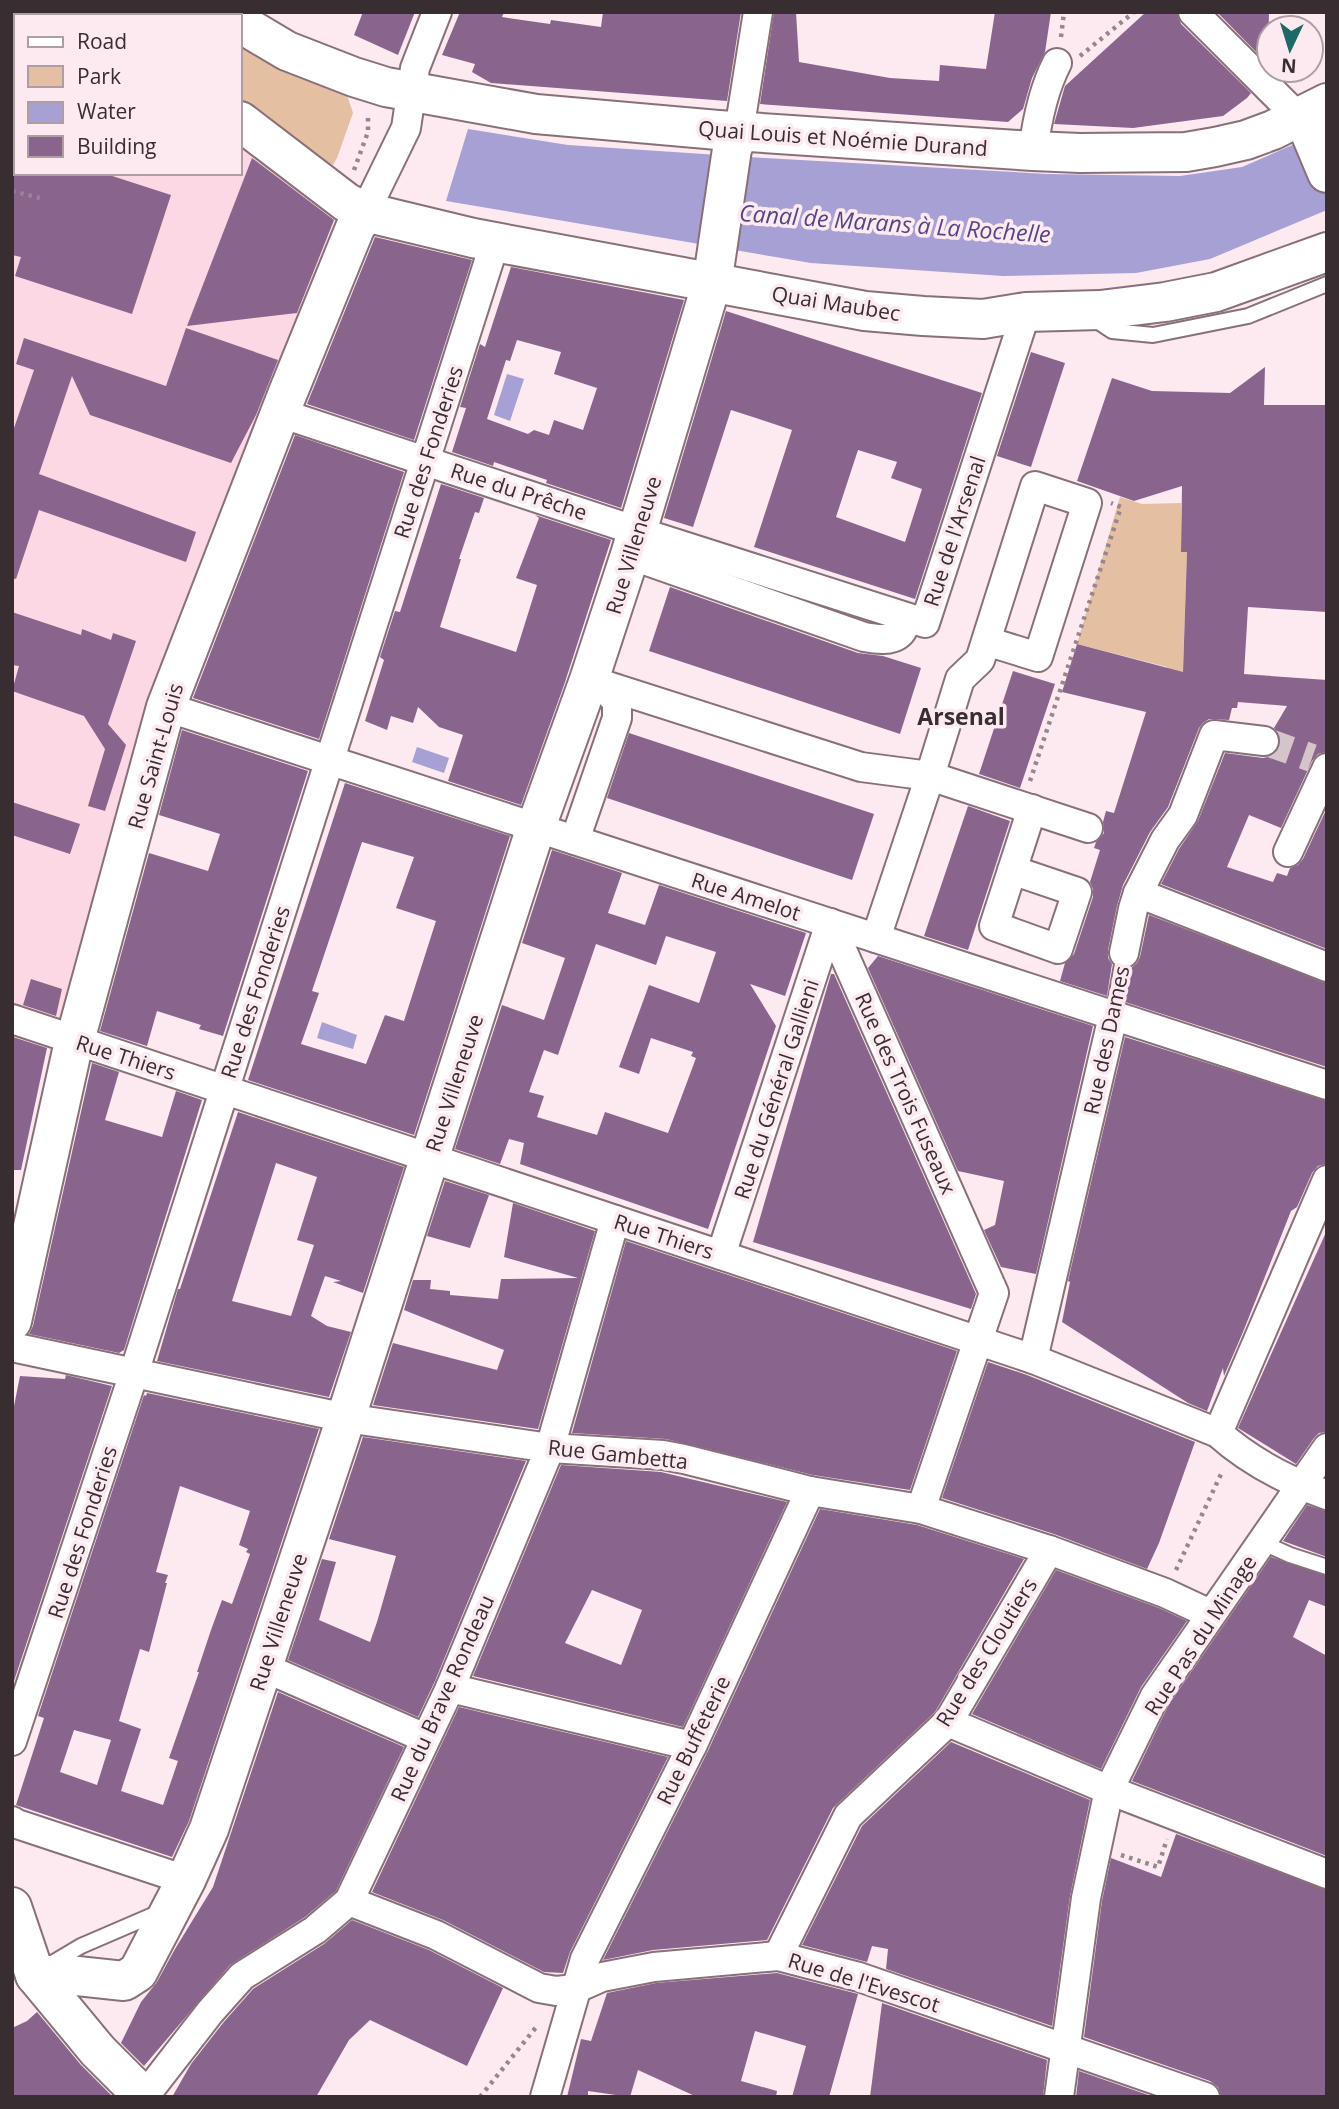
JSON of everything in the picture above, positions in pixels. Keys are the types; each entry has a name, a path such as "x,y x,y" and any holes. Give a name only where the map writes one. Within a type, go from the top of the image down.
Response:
{"street":[{"path":"242,122 355,207 406,128 415,68 437,12"},
{"path":"736,140 758,12"},
{"path":"1193,12 1311,116 1327,173"},
{"name":"Quai Louis et Noémie Durand","path":"242,24 360,93 386,87 547,115 736,140 1080,153 1186,152 1246,140 1311,116"},
{"path":"1033,151 1048,82 1057,63"},
{"name":"Rue Villeneuve","path":"24,1985 68,1975 124,1981 138,1972 209,1829 346,1418 536,827 595,682 714,268 736,140"},
{"name":"Quai Maubec","path":"355,207 495,242 714,268 865,311 923,316 983,318 1026,312 1080,311 1165,302 1216,292 1327,252"},
{"name":"Rue Saint-Louis","path":"12,1321 75,1040 166,707 355,228 355,207"},
{"name":"Rue des Fonderies","path":"12,1741 134,1373 495,242"},
{"name":"Rue de l'Arsenal","path":"634,543 925,623 1026,312"},
{"name":"Rue du Prêche","path":"280,413 425,461 634,543"},
{"path":"876,938 960,679 980,660 986,641 1035,486 1087,503 1038,657 986,641"},
{"path":"595,682 861,767 930,776 1088,828"},
{"path":"575,840 617,718 617,702 595,682"},
{"name":"Rue Amelot","path":"166,707 1327,1085"},
{"name":"Rue des Dames","path":"1124,953 1138,893 1165,840 1183,815 1214,735 1264,741"},
{"path":"1288,852 1322,764"},
{"path":"1012,870 1077,892 1059,949 994,926 1012,870 1027,808"},
{"path":"1138,893 1327,967"},
{"name":"Rue du Général Gallieni","path":"721,1255 830,923"},
{"name":"Rue des Trois Fuseaux","path":"830,923 995,1293 921,1509"},
{"name":"Rue des Dames","path":"1033,1359 1113,1016"},
{"name":"Rue Thiers","path":"12,1019 1033,1359 1226,1440 1314,1490"},
{"path":"1226,1440 1320,1218 1327,1180"},
{"name":"Rue du Brave Rondeau","path":"144,2097 210,2012 242,1976 314,1930 349,1901 450,1688 550,1448 615,1220"},
{"name":"Rue Gambetta","path":"12,1347 346,1418 550,1448 663,1455 810,1491 921,1509 1049,1550 1165,1593 1210,1614"},
{"name":"Rue Pas du Minage","path":"1059,2097 1086,1898 1109,1790 1155,1696 1261,1542 1314,1490 1327,1448"},
{"name":"Rue Buffeterie","path":"545,2097 585,1959 692,1746 810,1491"},
{"name":"Rue des Cloutiers","path":"778,1956 848,1816 948,1721 1049,1550"},
{"path":"263,1667 425,1738"},
{"path":"450,1688 692,1746"},
{"path":"948,1721 1109,1790 1327,1874"},
{"path":"12,1821 178,1894"},
{"path":"349,1901 436,1935 539,1988 556,1991 575,1989"},
{"path":"12,1907 24,1985 98,2051 144,2097"},
{"name":"Rue de l'Evescot","path":"575,1989 602,1977 654,1967 778,1956 859,1977 1205,2097"}],"lane":[{"path":"1080,311 1112,331 1153,335 1248,316 1327,284"},
{"name":"Rue des Dames","path":"1113,1016 1124,953"},
{"path":"1261,1542 1327,1567"}],"path":[{"path":"1057,63 1074,60 1134,12"},
{"path":"355,207 349,181 368,132 369,120 360,93"},
{"path":"12,191 40,198"},
{"path":"1027,808 1121,507 1107,502"},
{"path":"1165,1593 1226,1440"},
{"path":"1097,1847 1158,1867 1175,1815"},
{"path":"480,2097 552,2007 575,1989"}],"shaded area":[{"path":"12,30 14,175 242,175 242,148 335,220 287,347 261,405 154,705 61,1021 12,1004"}],"green space":[{"path":"242,45 338,87 348,98 353,113 333,165 308,152 242,106"},
{"path":"1120,497 1142,504 1181,503 1181,551 1187,552 1182,697 1167,667 1077,644"}],"water":[{"name":"Canal de Marans à La Rochelle","path":"468,129 568,145 1047,174 1180,176 1242,167 1327,130 1327,210 1210,259 1136,273 1003,276 811,263 446,201"},
{"path":"507,374 524,379 510,421 494,415"},
{"path":"417,747 449,758 444,773 412,762"},
{"path":"322,1022 357,1035 353,1049 317,1038"}],"building":[{"path":"363,12 415,12 398,55 354,35"},
{"path":"460,12 504,12 502,17 550,24 551,20 601,27 603,12 741,12 727,101 491,83 472,72 475,64 442,55"},
{"path":"774,12 796,12 799,62 890,78 939,81 940,65 986,69 995,12 1051,12 1045,52 1032,78 1023,109 1008,122 760,104"},
{"path":"1146,12 1177,12 1181,24 1251,93 1247,98 1223,116 1133,128 1054,124 1065,86"},
{"path":"1217,12 1269,12 1255,14 1255,51"},
{"path":"252,158 334,220 297,313 187,326"},
{"path":"12,173 109,175 171,195 132,314 15,276 21,257 12,255"},
{"path":"375,237 472,260 414,440 307,404"},
{"path":"511,267 684,300 621,508 494,462 493,466 452,452 466,408 460,407 480,344 485,347","holes":["517,340 561,352 554,374 597,388 583,430 554,420 549,435 534,430 528,434 487,419 506,360 510,361"]},
{"path":"726,311 982,393 915,599 754,547 792,430 756,418 731,410 693,527 664,518","holes":["858,450 897,462 891,478 922,489 905,542 836,517"]},
{"path":"186,328 278,360 256,415 231,463 90,415 72,376 39,474 196,532 186,562 39,510 16,579 12,578 12,434 34,370 16,364 24,338 166,386"},
{"path":"1031,352 1065,363 1031,467 997,456"},
{"path":"1265,367 1264,405 1327,405 1327,612 1248,607 1244,674 1327,680 1327,752 1318,754 1312,761 1281,828 1249,815 1227,867 1273,882 1277,873 1287,876 1290,868 1303,859 1327,808 1327,949 1161,884 1179,849 1198,821 1225,753 1263,758 1278,750 1279,735 1274,728 1287,706 1238,702 1237,708 1232,708 1229,720 1209,719 1199,728 1168,807 1150,832 1123,885 1108,950 1108,958 1112,964 1107,996 1060,981 1065,963 1074,954 1093,897 1090,882 1100,850 1094,848 1104,833 1106,811 1114,813 1146,712 1062,692 1077,644 1183,672 1187,552 1181,552 1182,486 1134,501 1077,481 1112,378 1152,391 1230,393"},
{"path":"295,435 404,472 319,739 193,698"},
{"path":"441,484 484,498 479,513 475,512 440,627 516,652 537,585 516,578 539,518 535,515 611,540 564,685 521,805 448,781 463,735 439,727 418,707 413,723 391,716 387,730 365,721 384,660 380,657 395,611 400,612"},
{"path":"670,587 858,653 883,656 921,668 900,734 649,651"},
{"path":"12,612 81,635 82,629 111,640 113,633 136,641 108,724 126,745 105,811 88,806 105,749 84,716 12,691 19,666 12,665"},
{"path":"1013,671 1055,684 1020,788 979,774"},
{"path":"182,730 308,771 223,1036 199,1029 201,1025 157,1011 147,1046 100,1031 149,853 208,871 220,834 159,815"},
{"path":"629,733 874,814 852,880 607,798"},
{"path":"345,783 510,836 414,1135 248,1080","holes":["362,842 414,857 396,908 436,921 404,1021 385,1015 366,1064 301,1044 319,993 312,991"]},
{"path":"12,802 80,824 70,854 12,835"},
{"path":"968,806 1010,821 968,950 924,936"},
{"path":"552,850 622,873 608,913 645,925 659,885 806,933 785,996 750,984 776,1026 708,1229 520,1164 524,1143 509,1139 500,1164 455,1149 502,1005 544,1020 565,958 522,943","holes":["666,936 716,952 699,1003 649,985 619,1067 639,1074 651,1038 693,1052 691,1056 696,1058 668,1133 605,1112 597,1135 537,1117 544,1096 529,1092 544,1050 558,1055 596,944 656,965"]},
{"path":"1149,915 1327,983 1327,1067 1125,1002 1131,968 1140,957"},
{"path":"878,956 1093,1026 1036,1274 1001,1267 984,1230 995,1225 1004,1181 958,1171 868,968"},
{"path":"831,974 834,974 976,1294 971,1309 753,1242"},
{"path":"31,979 62,989 56,1016 23,1005"},
{"path":"13,1037 47,1048 21,1170 12,1170"},
{"path":"1125,1037 1327,1101 1327,1164 1318,1166 1312,1173 1297,1207 1291,1211 1243,1332 1224,1376 1223,1368 1207,1411 1188,1403 1062,1322 1070,1282 1068,1281"},
{"path":"92,1063 119,1072 105,1120 162,1137 176,1091 202,1100 124,1350 119,1353 29,1334"},
{"path":"238,1112 404,1167 363,1293 333,1282 341,1281 325,1276 311,1316 327,1326 351,1332 329,1397 157,1361","holes":["276,1163 317,1177 297,1240 314,1245 291,1316 232,1301"]},
{"path":"445,1181 489,1195 470,1248 427,1236"},
{"path":"513,1203 595,1231 538,1429 373,1405 393,1343 497,1370 504,1350 404,1310 413,1280 431,1280 430,1289 450,1291 450,1295 498,1299 501,1279 578,1278 504,1257"},
{"path":"1327,1230 1327,1432 1319,1433 1314,1438 1296,1464 1238,1428"},
{"path":"626,1241 957,1351 910,1490 813,1475 666,1439 572,1433"},
{"path":"988,1362 1195,1442 1147,1569 1054,1534 942,1498"},
{"path":"66,1375 112,1386 12,1687 12,1416 20,1376 65,1379"},
{"path":"147,1393 319,1429 189,1821 172,1857 16,1805 44,1718 38,1716 144,1395","holes":["180,1486 250,1511 239,1545 248,1549 246,1552 250,1554 232,1604 222,1600 211,1630 169,1758 178,1761 163,1805 121,1791 141,1729 119,1721 140,1649 149,1652 167,1583 168,1575 156,1572","74,1730 111,1740 97,1785 60,1772"]},
{"path":"363,1437 526,1461 418,1717 288,1660 322,1559 336,1562 319,1620 370,1642 377,1622 396,1556 329,1539"},
{"path":"561,1465 661,1472 787,1502 683,1727 473,1676","holes":["592,1590 642,1610 621,1665 565,1643"]},
{"path":"1307,1505 1327,1511 1327,1557 1283,1541"},
{"path":"820,1509 917,1525 1024,1559 935,1712 833,1808 767,1940 653,1950 603,1960 707,1753"},
{"path":"1271,1557 1327,1576 1327,1607 1309,1600 1293,1637 1327,1656 1327,1856 1132,1781 1169,1704"},
{"path":"1056,1570 1187,1621 1141,1687 1101,1769 972,1714"},
{"path":"278,1692 404,1747 336,1891 305,1917 230,1965 144,2066 121,2043 141,2002 157,1982 213,1887"},
{"path":"459,1707 668,1757 570,1952 563,1973 544,1972 443,1920 372,1892"},
{"path":"951,1742 1090,1800 1070,1896 1052,2026 886,1969 888,1949 872,1946 867,1962 802,1945 862,1826"},
{"path":"1176,1834 1327,1890 1327,2097 1221,2097 1218,2087 1210,2081 1084,2037 1102,1901 1111,1858 1161,1877"},
{"path":"352,1920 429,1950 503,1988 467,2066 370,2020 349,2040 316,2097 172,2097 191,2064 253,1989 324,1944"},
{"path":"777,1973 858,1994 829,2097 792,2097 806,2046 755,2031 741,2081 777,2091 776,2097 697,2097 638,2070 630,2097 588,2091 588,2097 567,2097 581,2039 591,2041 607,1993 656,1983"},
{"path":"882,2003 1047,2060 1043,2097 870,2097"},
{"path":"37,2012 81,2065 113,2097 12,2097 12,2028 27,2021"},
{"path":"1079,2071 1154,2097 1076,2097"}],"tunnel":[{"path":"1264,741 1312,758"}],"district":[{"name":"Arsenal","path":"961,716"}]}
